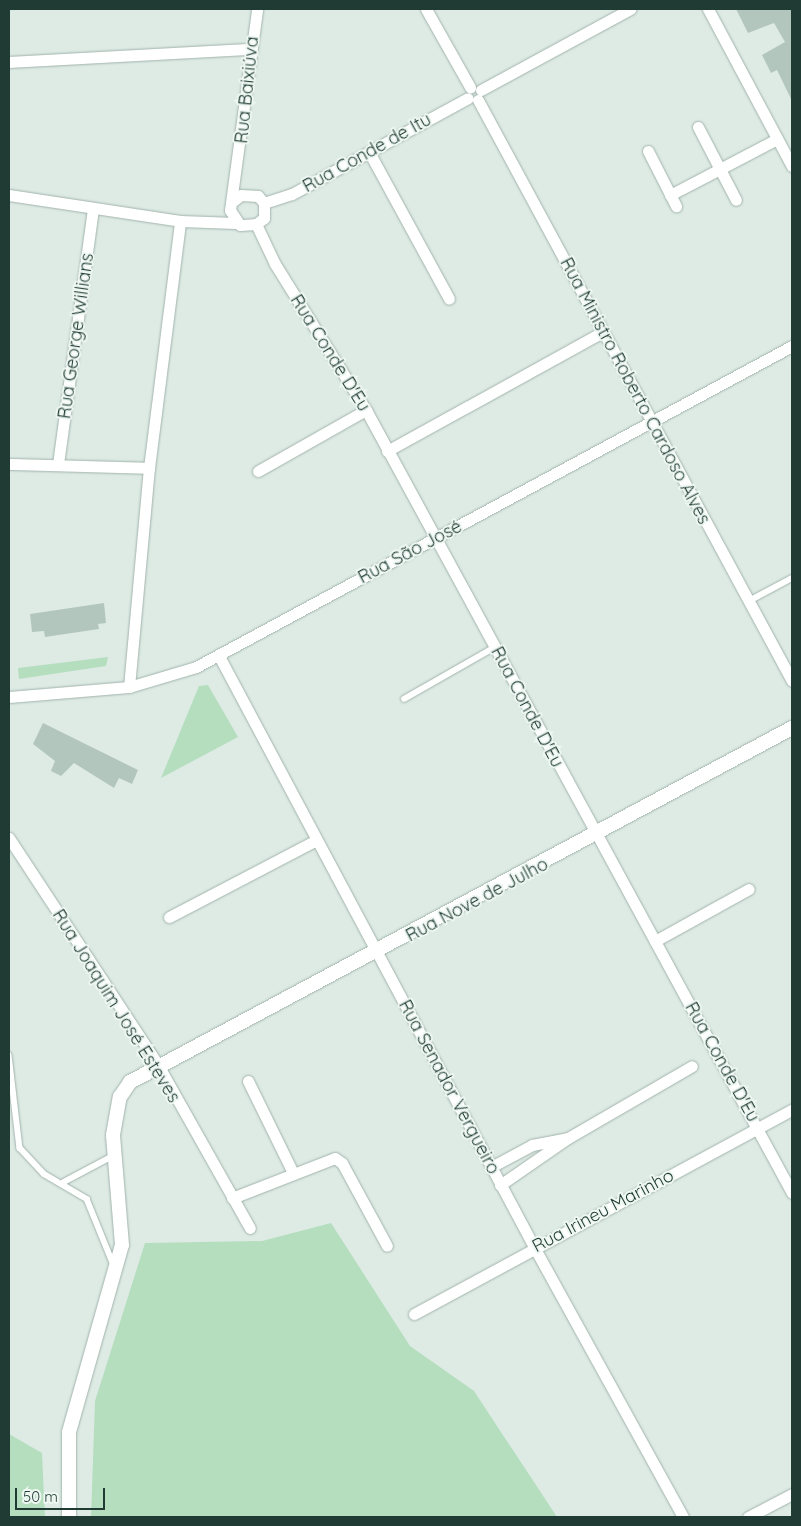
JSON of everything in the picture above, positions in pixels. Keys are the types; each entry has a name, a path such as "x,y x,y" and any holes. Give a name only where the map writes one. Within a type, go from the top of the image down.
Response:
{"street":[{"name":"Rua Baixiúva","path":"239,172 257,9"},
{"name":"Rua Ministro Roberto Cardoso Alves","path":"426,9 475,93 650,422 792,681"},
{"name":"Rua Conde de Itu","path":"264,203 369,152 630,9"},
{"path":"708,9 792,166"},
{"path":"9,62 252,49"},
{"path":"698,127 736,200"},
{"path":"648,151 673,200 720,169 778,139"},
{"path":"369,152 449,299"},
{"path":"9,195 180,221 208,219 256,224 264,218 264,203 252,195 239,172"},
{"path":"236,223 232,204 239,172"},
{"path":"208,219 232,204 241,195 252,195"},
{"name":"Rua George Willians","path":"58,464 93,208"},
{"path":"129,686 149,468 180,221"},
{"name":"Rua Conde D'Eu","path":"256,224 276,264 366,410 596,836 792,1193"},
{"path":"387,451 602,332"},
{"name":"Rua São José","path":"9,696 129,686 178,675 219,656 792,346"},
{"path":"258,471 366,410"},
{"path":"9,464 149,468"},
{"name":"Rua Senador Vergueiro","path":"219,656 316,840 378,952 500,1185 683,1517"},
{"name":"Rua Nove de Julho","path":"69,1517 69,1432 117,1275 124,1221 113,1156 120,1097 130,1082 158,1065 378,952 596,836 792,728"},
{"name":"Rua Joaquim José Esteves","path":"9,838 158,1065 250,1228"},
{"path":"169,916 316,840"},
{"path":"655,941 749,889"},
{"path":"500,1185 568,1138 692,1066"},
{"path":"248,1081 293,1173"},
{"name":"Rua Irineu Marinho","path":"414,1314 792,1110"},
{"path":"491,1167 532,1145 568,1138"},
{"path":"232,1198 328,1157 339,1160 387,1246"},
{"path":"748,1517 792,1494"}],"lane":[{"path":"749,601 792,578"},
{"path":"404,699 495,647"},
{"path":"9,1055 20,1148 44,1174 64,1182 94,1208 117,1275"},
{"path":"64,1182 113,1156"}],"green space":[{"path":"108,657 106,666 19,679 18,668"},
{"path":"208,685 238,737 161,778 199,686"},
{"path":"331,1223 410,1346 474,1391 557,1517 91,1517 95,1401 145,1243 262,1241"},
{"path":"9,1434 42,1453 45,1517 9,1517"}],"building":[{"path":"736,9 792,9 792,101 777,70 771,73 762,55 785,42 774,23 748,33"},
{"path":"104,603 106,623 98,624 99,629 45,637 44,631 32,632 30,614"},
{"path":"43,723 138,770 132,784 119,778 114,788 74,763 61,776 51,771 55,761 33,744"}]}
